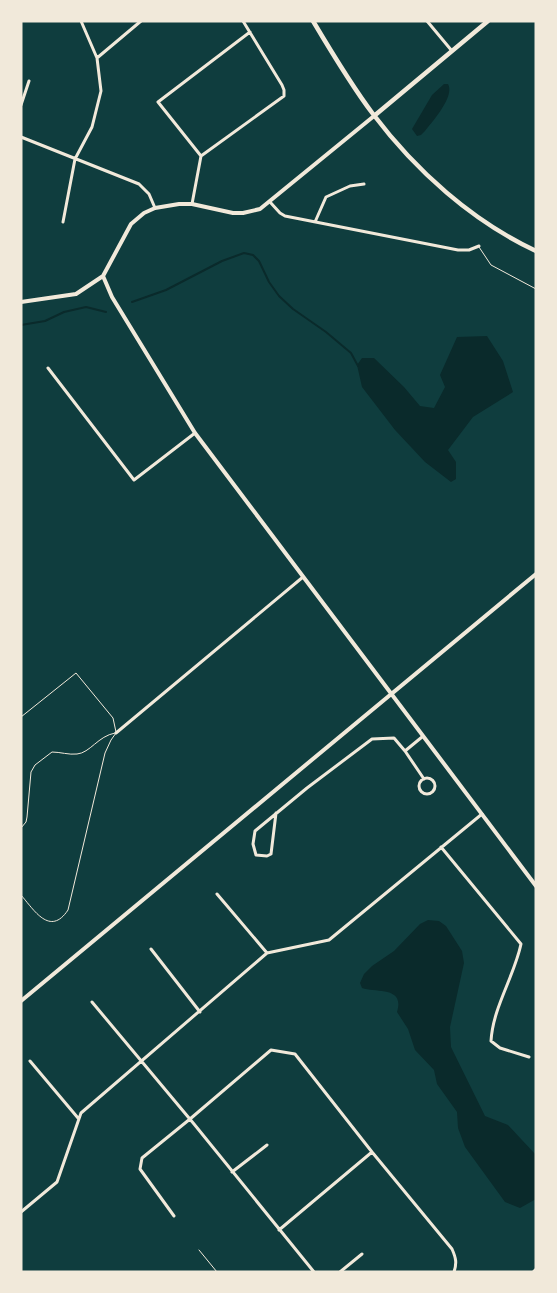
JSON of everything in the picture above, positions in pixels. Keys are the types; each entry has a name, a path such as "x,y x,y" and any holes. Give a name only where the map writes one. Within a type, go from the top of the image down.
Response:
{"main road":[{"path":"313,21 374,116 416,164 454,198 500,231 536,251"},
{"path":"374,116 488,21"}],"street":[{"path":"63,222 75,159 92,127 101,90 97,58 81,21"},
{"path":"97,58 141,21"},
{"path":"192,204 201,156 284,96 282,85 243,21"},
{"path":"427,21 452,52"},
{"path":"201,156 158,102 250,32"},
{"path":"21,105 29,81"},
{"path":"21,302 76,294 103,276 131,224 144,213 155,208 173,204 192,204 233,213 244,213 260,209 374,116"},
{"path":"21,137 139,184 149,194 155,208"},
{"path":"315,222 326,196 350,186 364,184"},
{"path":"270,202 280,213 286,216 458,250 469,250 479,246"},
{"path":"103,276 112,297 195,433 536,886"},
{"path":"48,368 134,480 195,433"},
{"path":"21,1001 536,574"},
{"path":"116,733 303,578"},
{"path":"405,750 422,737"},
{"path":"276,813 271,854 267,856 256,855 253,844 255,832 276,813 372,739 394,738 405,750 424,779"},
{"path":"429,778 433,781 435,788 432,793 427,794 420,790 420,783 424,779 429,778"},
{"path":"21,1212 57,1182 81,1113 267,953 329,940 482,814"},
{"path":"441,847 521,944 517,962 492,1028 491,1041 500,1048 529,1057"},
{"path":"217,894 267,953"},
{"path":"151,949 200,1012"},
{"path":"92,1002 314,1272"},
{"path":"174,1216 140,1169 142,1158 271,1050 295,1054 452,1249 456,1257 454,1272"},
{"path":"30,1061 78,1118"},
{"path":"232,1172 267,1145"},
{"path":"279,1230 372,1152"},
{"path":"340,1272 362,1254"}],"lane":[{"path":"479,246 492,265 536,289"},
{"path":"21,717 76,672 113,718 116,733"},
{"path":"21,828 26,822 27,817 30,772 36,765 52,752 77,754 105,735 116,733"},
{"path":"21,895 38,916 46,920 58,920 68,910 105,753 110,740 116,733"},
{"path":"199,1250 216,1272"}],"water":[{"path":"444,84 448,84 449,89 446,102 425,131 417,136 412,129 432,95"},
{"path":"487,336 503,361 513,392 473,417 448,450 456,462 456,479 451,482 425,462 395,430 362,387 357,365 362,358 374,358 404,387 420,406 434,408 445,387 440,375 457,337"},
{"path":"428,920 439,921 446,926 462,951 464,963 450,1027 451,1047 485,1116 508,1125 536,1155 536,1199 520,1208 505,1202 465,1147 458,1128 457,1112 437,1084 434,1070 415,1050 408,1029 397,1012 397,998 388,992 362,988 360,983 364,974 372,966 394,951 420,924"}],"waterway":[{"path":"132,302 166,290 222,261 244,253 253,255 259,261 269,282 279,296 293,309 326,332 351,353 358,366"},
{"path":"21,325 45,321 64,312 86,307 106,312"}]}
